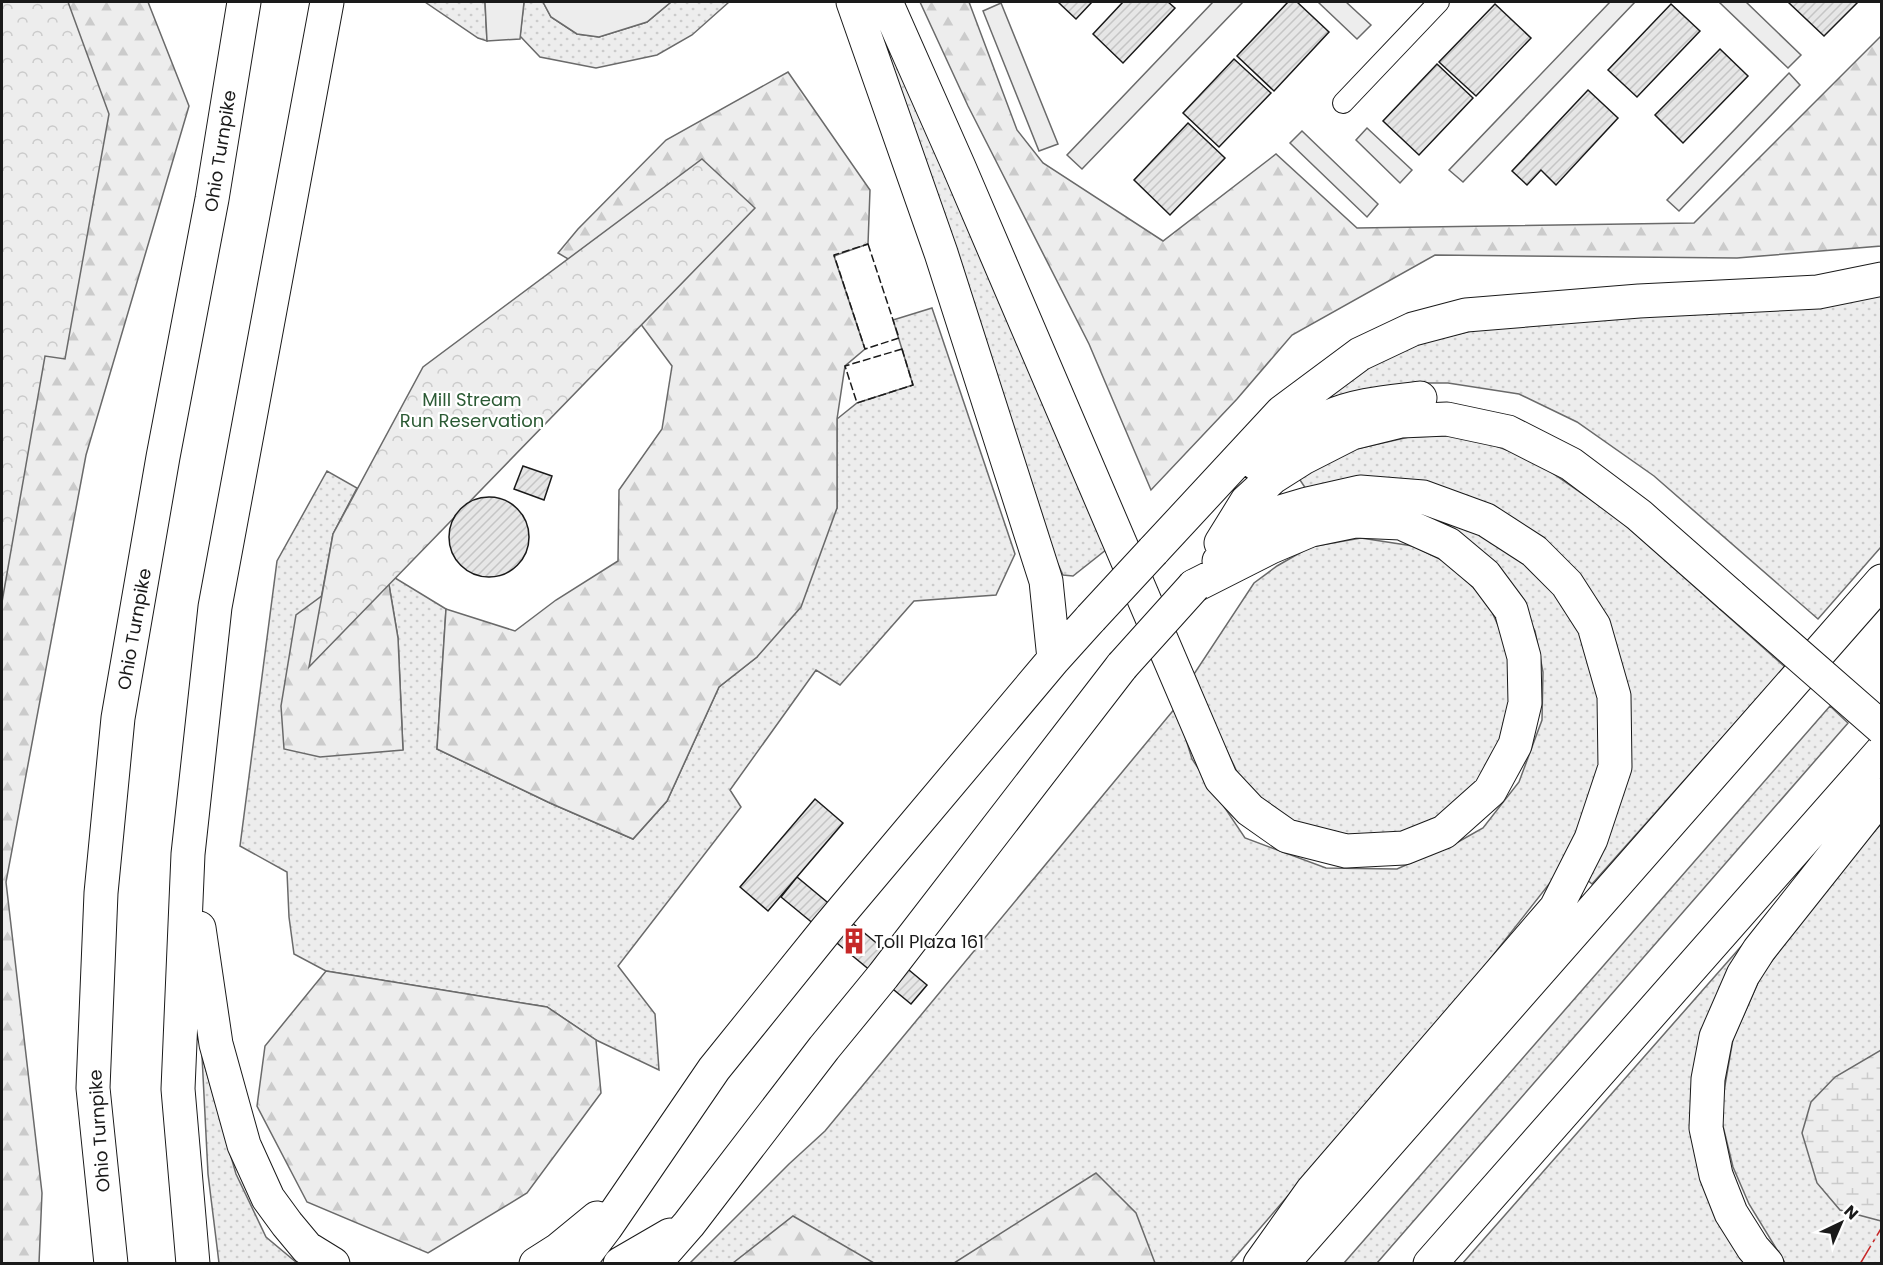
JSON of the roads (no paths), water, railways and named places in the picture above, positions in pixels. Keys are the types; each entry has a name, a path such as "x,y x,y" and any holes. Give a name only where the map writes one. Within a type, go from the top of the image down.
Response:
{"highway":[{"name":"Ohio Turnpike","path":"111,1263 93,1088 101,893 118,718 163,457 212,199 244,2"},
{"path":"193,1263 178,1089 188,854 215,607 327,2"},
{"path":"854,2 941,253 1046,581 1054,658"},
{"path":"886,2 1221,779 1250,810 1287,836 1347,851 1404,848 1444,832 1490,791 1515,745 1525,703 1524,657 1511,610 1485,575 1448,544 1401,523 1355,521 1311,530 1194,585"},
{"path":"578,1263 606,1227 714,1069 827,929 1054,658 1282,412 1360,354 1413,329 1466,315 1639,301 1818,292 1881,279"},
{"path":"1188,514 1294,437 1328,417 1366,405 1430,397 1491,407 1564,435 1641,491 1881,728"},
{"path":"1194,585 1247,501 1273,477 1352,434 1401,421 1447,419 1508,432 1572,464 1738,587 1881,699"},
{"path":"654,1263 689,1224 1122,666 1194,585 1255,526 1280,512 1360,492 1423,497 1486,520 1534,551 1567,584 1594,626 1614,696 1615,767 1591,839 1556,908 1312,1191 1260,1263"},
{"path":"1282,1263 1881,581"},
{"path":"1430,1263 1881,751"},
{"path":"1767,1263 1753,1248 1731,1214 1716,1175 1706,1128 1708,1079 1716,1037 1743,975 1760,950 1881,795"},
{"path":"188,854 216,1044 244,1145 268,1198 286,1224 307,1248 333,1263"},
{"path":"88,1263 86,1156 88,1118 93,1088"},
{"path":"536,1263 558,1250 630,1190"},
{"path":"620,1263 689,1224"}],"street":[{"path":"1343,103 1439,2"}],"place":[{"name":"Toll Plaza 161","path":"854,941"}],"park label":[{"name":"Mill Stream Run Reservation","path":"472,409"}]}
